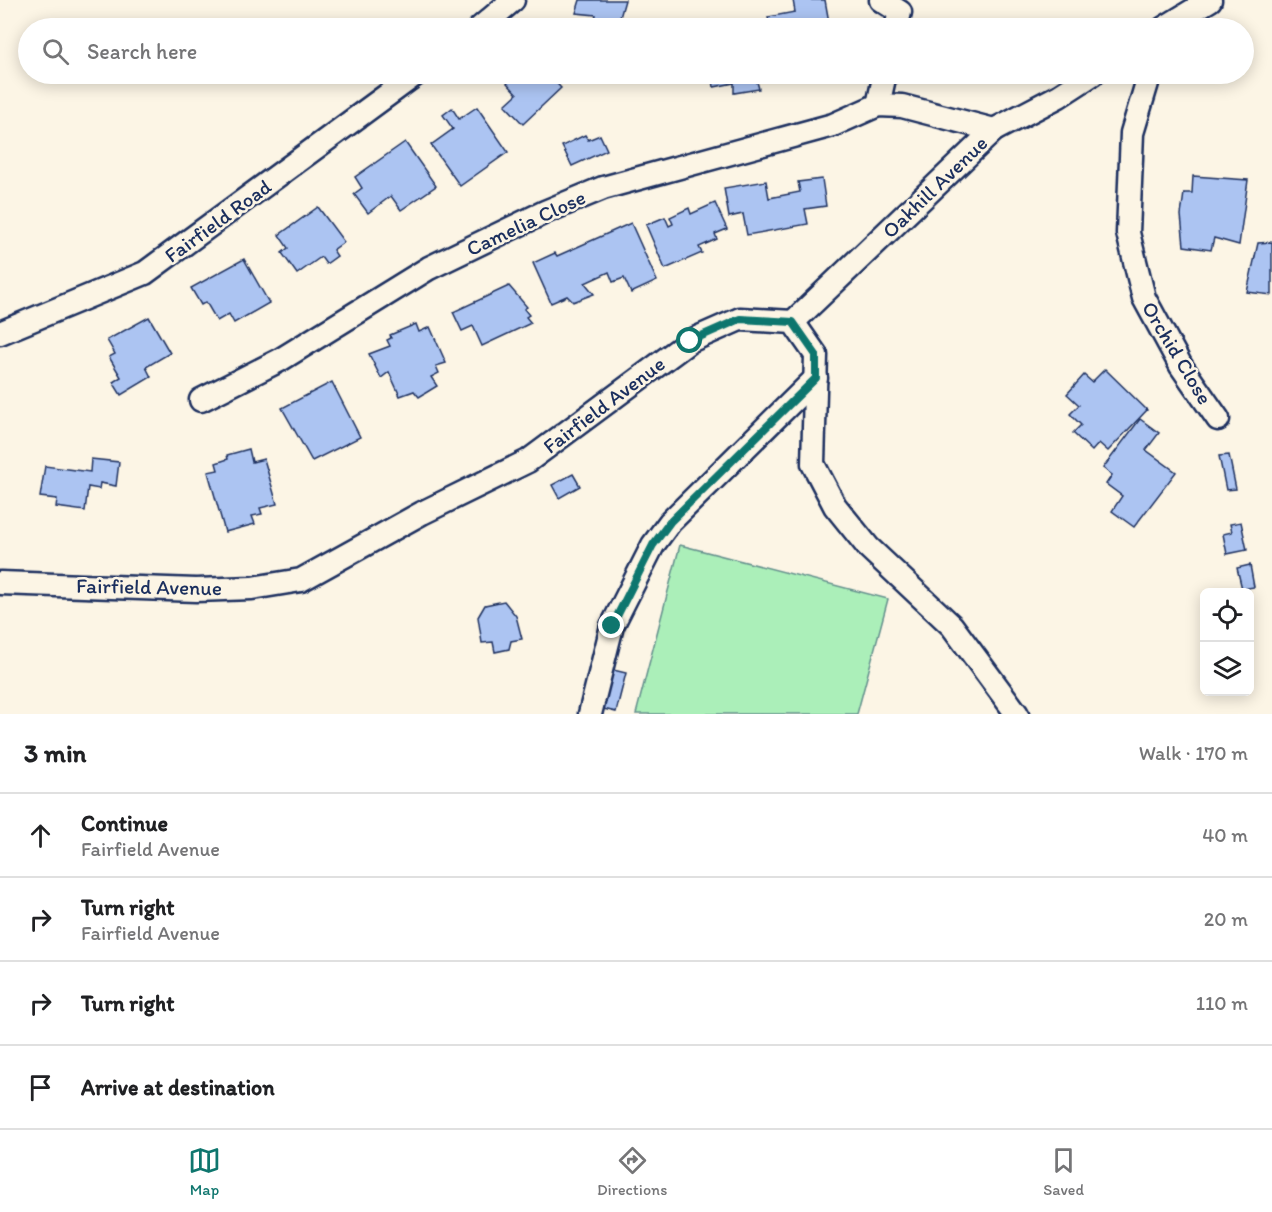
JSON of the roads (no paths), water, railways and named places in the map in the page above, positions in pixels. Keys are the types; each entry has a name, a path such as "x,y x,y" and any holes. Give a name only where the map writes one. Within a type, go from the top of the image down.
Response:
{"street":[{"path":"492,18 513,0"},
{"path":"1180,18 1210,0"},
{"name":"Fairfield Road","path":"0,333 145,273 402,84"},
{"path":"878,105 883,84"},
{"name":"Oakhill Avenue","path":"793,322 994,130 1078,84"},
{"name":"Orchid Close","path":"1147,84 1132,133 1128,233 1144,298 1181,366 1218,419"},
{"name":"Camelia Close","path":"201,400 280,360 429,268 545,212 603,188 833,125 878,105 902,106 994,130"},
{"name":"Fairfield Avenue","path":"0,583 196,590 252,588 301,580 422,513 528,461 690,341 740,319 793,322"},
{"path":"793,322 816,355 813,464 836,506 868,547 952,626 1017,714"},
{"path":"590,714 612,626 653,545 670,522 816,378"}]}
